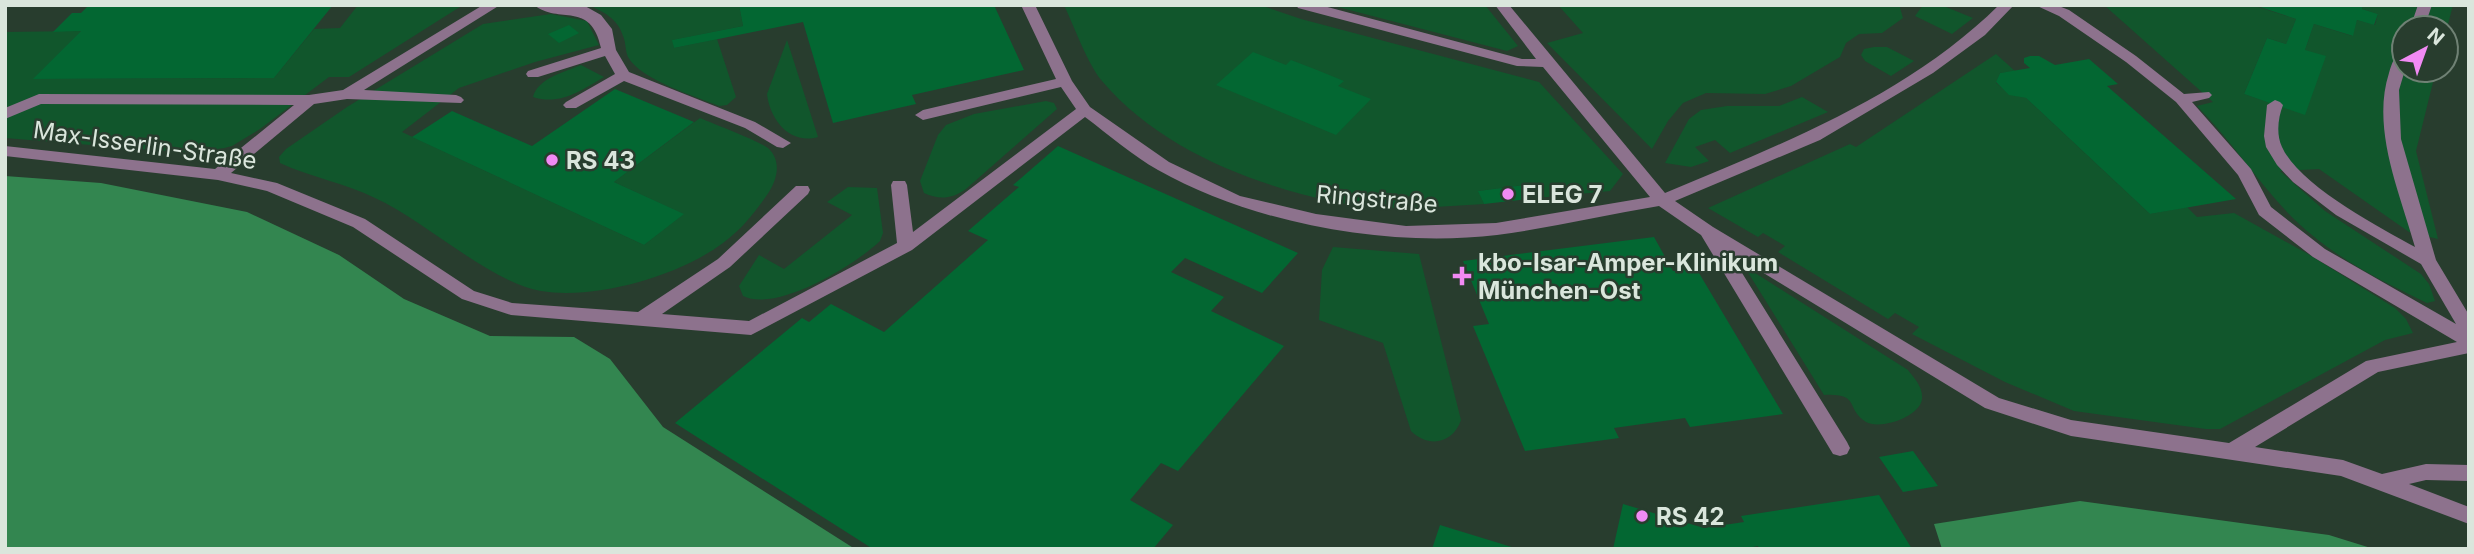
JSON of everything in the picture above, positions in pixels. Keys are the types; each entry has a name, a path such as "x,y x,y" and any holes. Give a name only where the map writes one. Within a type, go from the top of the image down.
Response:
{"street":[{"path":"347,94 493,5"},
{"path":"541,5 580,9 596,18 605,29 609,50 623,75 750,125 783,142"},
{"name":"Ringstraße","path":"1028,5 1065,82 1085,110 1163,166 1235,200 1316,220 1406,232 1496,229 1662,201 1814,136 1928,70 1980,32 2007,5"},
{"path":"1303,5 1522,63 1547,63"},
{"path":"1502,5 1662,201 1992,403 2071,428 2343,468 2469,516"},
{"path":"2042,5 2064,13 2131,58 2181,99 2245,173 2265,211 2319,253 2469,340"},
{"path":"533,74 609,50"},
{"path":"571,105 623,75"},
{"path":"923,115 1065,82"},
{"path":"2393,84 2393,139 2427,260 2469,331"},
{"path":"5,114 39,99 309,100 347,94 456,100"},
{"path":"2181,99 2204,95"},
{"path":"218,176 309,100"},
{"path":"2275,105 2270,126 2274,148 2290,170 2304,184 2397,247 2427,260"},
{"path":"906,246 1085,110"},
{"name":"Max-Isserlin-Straße","path":"5,151 93,159 218,176 271,187 359,223 468,295 511,309 751,328 906,246"},
{"path":"899,185 906,246"},
{"path":"639,321 724,263 802,190"},
{"path":"1707,231 1840,447"},
{"path":"2232,451 2373,366 2469,346"},
{"path":"2381,483 2426,472 2469,473"}],"green space":[{"path":"358,5 463,5 349,77 329,77 260,129 232,146 202,154 5,138 5,32 81,31 34,79 274,78 314,29 340,28"},
{"path":"588,5 739,5 743,26 673,40 674,48 717,39 736,97 727,105 719,106 644,73 628,57 621,30 614,20"},
{"path":"1064,5 1260,5 1301,19 1539,82 1623,174 1610,191 1538,198 1531,184 1479,191 1484,204 1426,207 1368,207 1330,201 1268,184 1237,173 1177,143 1125,104 1097,74"},
{"path":"1330,5 1485,5 1518,46 1507,51"},
{"path":"1558,5 1901,5 1903,18 1882,33 1859,34 1846,43 1840,57 1791,86 1765,94 1706,93 1683,103 1668,121 1652,149 1547,43 1583,33"},
{"path":"1923,5 1947,5 1946,7 1973,18 1952,34 1915,16"},
{"path":"2104,5 2252,5 2296,19 2286,44 2267,38 2244,94 2305,114 2305,50 2314,24 2352,36 2357,20 2375,25 2378,14 2362,9 2363,5 2453,5 2451,14 2390,14 2390,84 2433,84 2416,151 2438,239 2409,232 2319,169 2280,171 2325,211 2421,274 2429,284 2435,301 2427,303 2371,274 2302,227 2197,106 2213,102"},
{"path":"551,14 587,21 599,45 535,62 459,88 402,132 644,245 683,214 614,182 700,118 763,145 772,153 777,164 776,176 769,192 748,219 723,243 684,266 636,283 586,292 541,291 500,276 395,208 375,198 280,163 279,157 286,149 347,107 483,24"},
{"path":"787,40 818,137 808,139 790,134 777,121 769,104 767,94"},
{"path":"1887,47 1914,61 1891,76 1865,61 1861,55 1864,49"},
{"path":"1996,54 2015,71 2000,73 1996,83 2009,94 2026,98 2150,214 2187,207 2197,217 2234,213 2308,254 2395,308 2406,319 2413,333 2385,340 2220,429 2074,411 2005,382 1912,334 1919,327 1895,313 1888,319 1778,252 1785,246 1763,233 1758,237 1708,208 1850,144 1856,147"},
{"path":"581,65 604,77 562,98 552,100 533,97 546,80"},
{"path":"1802,97 1828,112 1730,153 1715,140 1695,147 1709,161 1691,167 1665,163 1689,119 1701,110 1727,106 1779,106"},
{"path":"1046,101 1054,103 1057,109 966,189 945,197 924,193 920,181 938,135 946,125 974,114"},
{"path":"5,176 101,183 247,212 339,255 404,299 490,336 574,337 610,359 663,427 855,549 5,549"},
{"path":"848,187 877,188 883,233 880,241 853,262 815,284 775,298 758,300 743,296 739,286 759,255 784,269 852,215 827,202"},
{"path":"1333,247 1419,254 1461,420 1446,439 1425,440 1411,431 1383,343 1319,320 1322,270"},
{"path":"1744,266 1908,370 1921,391 1920,405 1898,420 1872,424 1860,417 1848,399 1824,395"},
{"path":"2080,501 2329,535 2374,549 1942,549 1934,524"}],"building":[{"path":"89,5 333,5 274,78 33,79 81,31 53,32 72,13 81,13"},
{"path":"739,5 994,5 1024,70 912,95 916,104 833,123 803,22 674,48 672,40 743,26"},
{"path":"2254,5 2363,5 2362,9 2378,14 2374,25 2357,20 2353,36 2314,24 2305,50 2326,56 2305,115 2244,94 2267,38 2286,44 2296,19"},
{"path":"569,25 579,33 559,43 548,34"},
{"path":"1253,52 1286,65 1291,60 1317,70 1344,81 1338,86 1371,99 1336,135 1216,85"},
{"path":"2039,56 2055,65 2089,59 2118,84 2107,86 2236,199 2150,214 2026,98 2009,95 1996,82 2000,73 2030,68 2024,63 2024,58"},
{"name":"RS 43","path":"615,89 694,122 614,182 684,214 644,245 412,137 452,111 532,146"},
{"path":"1058,146 1298,253 1262,293 1185,258 1171,272 1224,297 1211,311 1284,346 1178,471 1161,463 1130,500 1173,525 1153,549 873,549 675,423 802,318 809,322 831,304 884,332 988,240 968,231 1019,187 1013,185"},
{"name":"ELEG 7","path":"1531,184 1538,198 1484,204 1478,191"},
{"path":"1654,237 1673,271 1696,268 1783,414 1690,427 1685,418 1614,428 1619,438 1525,451 1473,326 1489,324 1463,261"},
{"path":"1913,451 1938,486 1903,492 1879,457"},
{"path":"1879,495 1912,549 1759,549 1758,546 1742,549 1613,549 1623,504 1704,528 1744,522 1741,516"},
{"path":"1440,525 1515,548 1515,549 1432,549"}],"place":[{"name":"RS 43","path":"552,160"},
{"name":"ELEG 7","path":"1508,194"},
{"name":"kbo-Isar-Amper-Klinikum München-Ost","path":"1462,276"},
{"name":"RS 42","path":"1642,516"}]}
